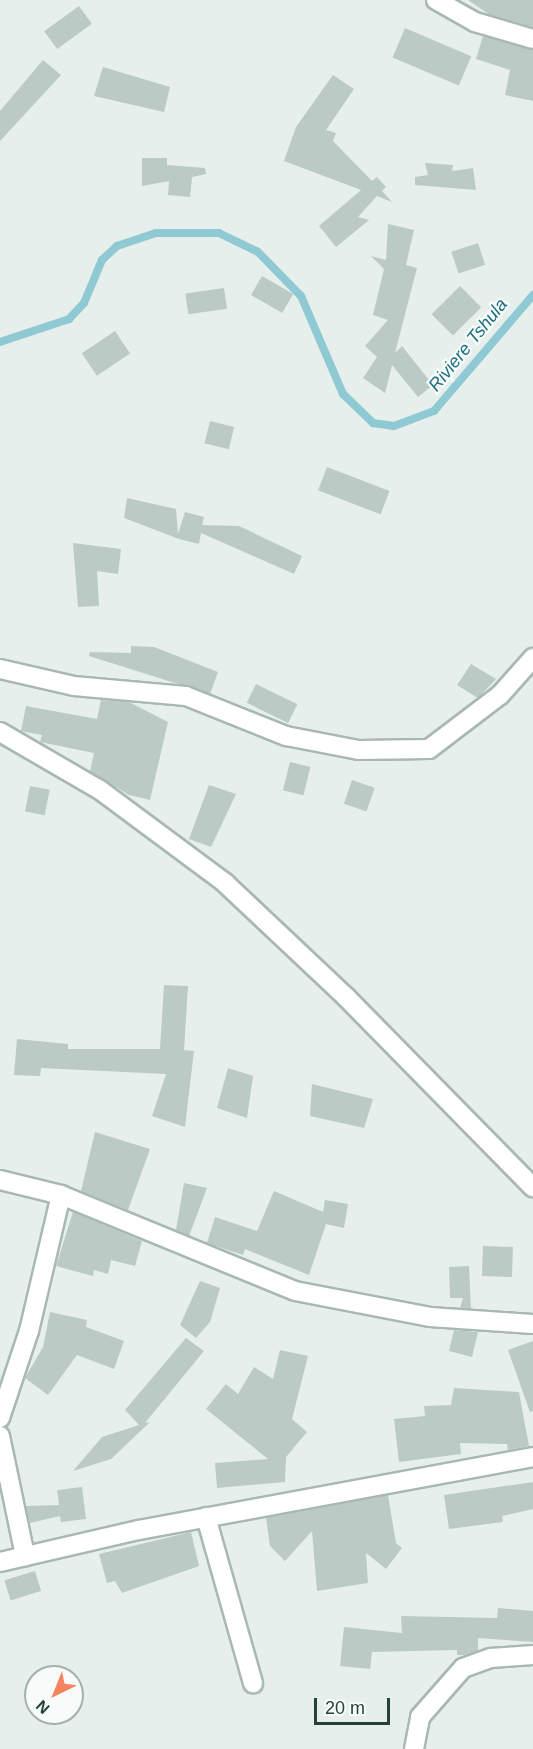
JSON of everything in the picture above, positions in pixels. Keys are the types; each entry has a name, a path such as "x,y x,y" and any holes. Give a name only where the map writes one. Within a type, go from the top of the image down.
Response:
{"street":[{"path":"436,0 475,22 533,39"},
{"path":"0,669 74,686 186,696 286,736 349,748 429,749 500,695 533,657"},
{"path":"0,732 100,790 225,883 346,997 533,1187"},
{"path":"0,1180 61,1195 295,1291 430,1317 533,1324"},
{"path":"0,1419 29,1331 61,1195"},
{"path":"0,1436 25,1556"},
{"path":"0,1562 206,1517 533,1457"},
{"path":"206,1517 252,1683"},
{"path":"414,1749 420,1717 463,1668 490,1658 533,1655"}],"building":[{"path":"468,0 533,0 533,27 490,15"},
{"path":"79,6 92,24 57,49 44,31"},
{"path":"405,28 471,56 459,86 392,57"},
{"path":"483,36 533,50 533,101 505,95 510,70 476,59"},
{"path":"43,60 61,75 0,141 0,111"},
{"path":"103,67 170,87 164,112 94,96"},
{"path":"333,75 354,89 326,130 336,133 333,141 372,181 377,177 386,187 382,191 392,202 377,196 358,217 369,220 336,247 319,226 361,190 284,161 296,127"},
{"path":"142,158 167,158 167,165 205,168 206,174 192,177 190,197 168,195 169,181 142,186"},
{"path":"425,163 453,165 452,171 473,168 476,190 415,185 415,177 428,175"},
{"path":"388,224 414,230 406,265 417,268 395,353 402,346 433,385 418,397 392,365 385,393 363,378 377,357 365,346 388,320 373,315 384,269 371,256 386,260"},
{"path":"478,243 485,265 458,274 451,252"},
{"path":"262,276 293,294 282,313 251,295"},
{"path":"460,286 481,307 453,335 432,314"},
{"path":"224,288 227,309 188,314 185,293"},
{"path":"115,331 130,353 97,376 82,353"},
{"path":"210,421 234,427 229,449 204,443"},
{"path":"327,467 390,491 381,514 318,490"},
{"path":"127,498 176,509 178,534 185,512 204,517 202,525 239,526 302,556 294,574 201,533 199,544 179,539 124,518"},
{"path":"73,543 121,549 118,574 97,571 99,606 78,607"},
{"path":"131,646 154,647 218,672 210,694 89,656 90,652 131,653"},
{"path":"471,664 496,679 478,698 457,685"},
{"path":"256,684 297,704 288,723 247,703"},
{"path":"101,700 129,702 168,722 150,800 129,795 90,771 94,753 40,742 42,735 21,731 26,706 97,719"},
{"path":"290,762 310,767 303,795 283,790"},
{"path":"352,780 375,788 367,811 344,804"},
{"path":"209,785 236,794 211,847 189,839"},
{"path":"30,786 50,790 45,815 25,812"},
{"path":"164,985 188,986 184,1050 194,1051 185,1127 152,1116 166,1074 41,1068 40,1076 14,1075 17,1039 68,1044 68,1049 160,1049"},
{"path":"228,1068 253,1076 247,1118 217,1108"},
{"path":"312,1084 373,1099 364,1128 310,1116"},
{"path":"95,1132 150,1149 128,1210 81,1191"},
{"path":"184,1183 207,1188 189,1236 176,1230"},
{"path":"274,1191 323,1212 325,1200 348,1204 344,1228 326,1224 309,1275 245,1249 243,1255 207,1243 215,1217 257,1231"},
{"path":"73,1212 142,1241 135,1266 111,1260 108,1274 94,1270 93,1276 56,1266"},
{"path":"483,1246 513,1247 512,1277 482,1276"},
{"path":"469,1266 471,1309 460,1308 463,1298 450,1298 449,1267"},
{"path":"200,1281 220,1288 210,1322 196,1338 180,1325"},
{"path":"50,1312 87,1320 86,1327 124,1341 114,1369 77,1355 48,1395 25,1378 43,1347"},
{"path":"454,1330 478,1332 472,1357 449,1351"},
{"path":"186,1338 204,1351 145,1423 150,1422 111,1459 73,1471 102,1437 139,1425 125,1410"},
{"path":"533,1341 533,1411 530,1412 508,1350"},
{"path":"280,1350 308,1356 292,1419 307,1432 286,1457 285,1482 217,1488 215,1463 268,1459 206,1409 226,1384 238,1394 254,1367 273,1379"},
{"path":"454,1388 519,1392 529,1446 508,1450 507,1444 460,1443 461,1454 399,1462 394,1419 425,1416 424,1406 451,1405"},
{"path":"533,1482 533,1509 502,1516 503,1522 449,1529 444,1495"},
{"path":"82,1487 86,1519 61,1522 60,1516 30,1523 26,1506 59,1505 57,1490"},
{"path":"388,1495 396,1543 402,1548 386,1569 366,1553 368,1583 317,1591 312,1531 285,1561 270,1546 266,1518"},
{"path":"191,1532 199,1566 122,1593 115,1581 107,1583 99,1554"},
{"path":"35,1571 41,1591 11,1600 4,1580"},
{"path":"498,1608 533,1611 533,1642 478,1638 478,1651 465,1655 457,1655 457,1650 372,1652 370,1669 340,1666 344,1627 402,1633 401,1616 497,1618"}],"waterway":[{"name":"Riviere Tshula","path":"0,342 69,319 84,303 102,260 117,246 156,233 219,233 258,252 301,296 343,394 373,423 394,426 434,411 533,295"}]}
